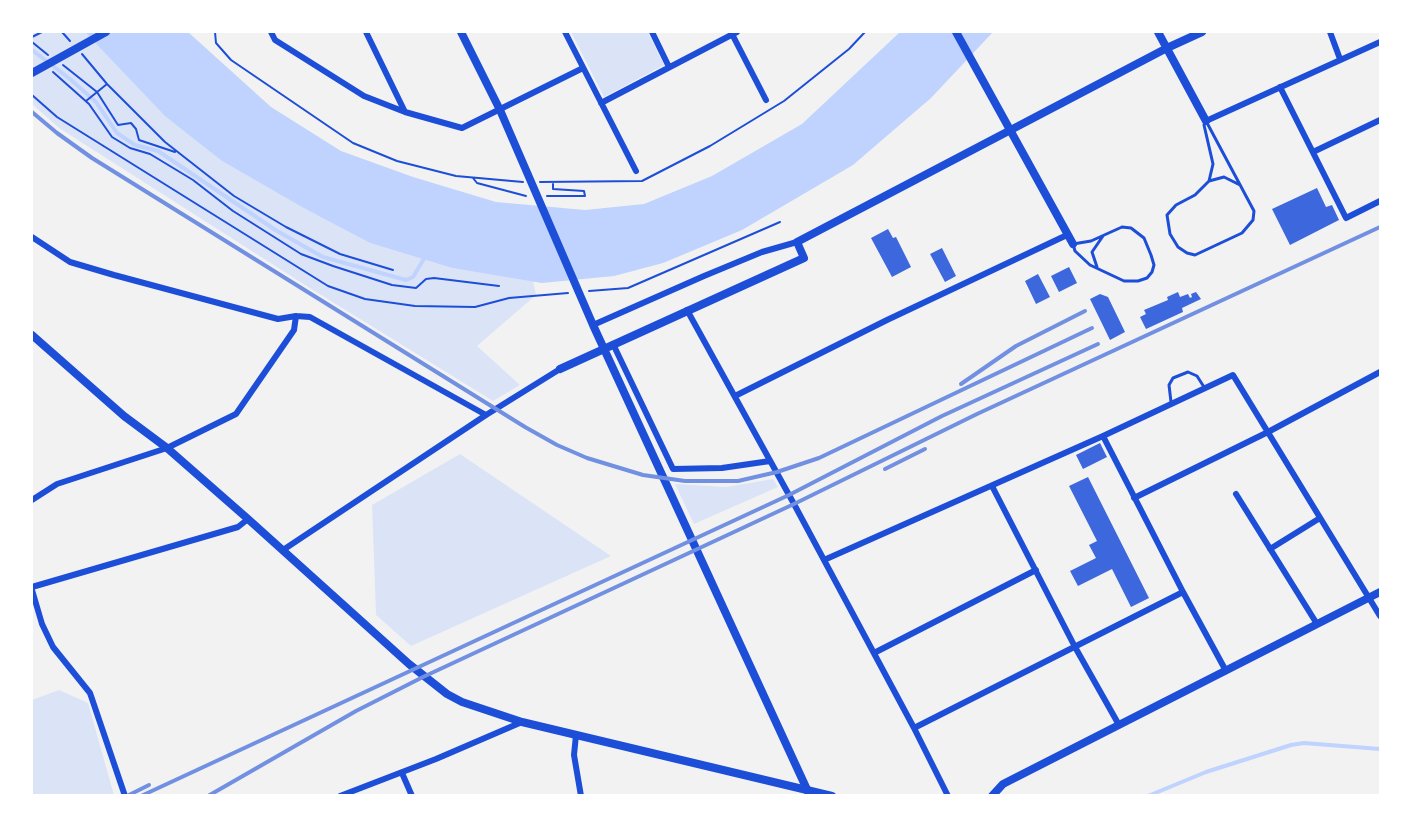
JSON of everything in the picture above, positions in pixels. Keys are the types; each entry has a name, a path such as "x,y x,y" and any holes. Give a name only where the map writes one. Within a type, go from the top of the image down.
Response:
{"main road":[{"path":"956,32 1073,244"},
{"path":"32,335 124,416 166,448 248,519 432,685 462,702 522,722 808,793 832,795"}],"street":[{"path":"32,73 106,32"},
{"path":"271,32 275,40 364,96 405,112 462,128 583,68"},
{"path":"366,32 405,112"},
{"path":"461,32 500,110 593,325 808,793"},
{"path":"565,32 636,171"},
{"path":"652,32 669,67"},
{"path":"1158,32 1206,121 1380,42"},
{"path":"593,325 762,252 796,242 1009,129 1202,32"},
{"path":"1330,32 1340,59"},
{"path":"601,104 735,33 766,100"},
{"path":"1280,87 1346,218 1380,201"},
{"path":"1313,152 1380,120"},
{"path":"735,396 887,320 1067,235"},
{"path":"32,237 70,262 278,319 296,316 310,317 486,415"},
{"path":"283,550 486,415 560,369 804,258 796,242"},
{"path":"687,310 915,728 948,795"},
{"path":"32,490 34,498 57,483 166,448 236,414 294,330 296,316"},
{"path":"613,344 673,469 722,468 770,461"},
{"path":"1134,498 1268,432 1380,372"},
{"path":"824,560 1104,436 1233,375 1380,616"},
{"path":"1104,436 1134,498 1226,671"},
{"path":"992,486 1119,725"},
{"path":"1236,494 1317,624"},
{"path":"1270,549 1320,518"},
{"path":"125,795 90,693 53,647 42,624 32,588 238,527 248,519"},
{"path":"874,653 1036,570"},
{"path":"915,728 1183,592"},
{"path":"992,795 1003,784 1380,592"},
{"path":"340,795 402,773 522,722"},
{"path":"576,735 574,755 581,795"},
{"path":"402,773 412,795"}],"lane":[{"path":"1206,121 1204,125 1213,164 1209,181"},
{"path":"1206,121 1254,211 1253,220 1242,233 1195,255 1186,253 1178,247 1170,234 1167,216 1176,205 1196,195 1209,181 1216,178 1224,177 1240,185"},
{"path":"1122,228 1131,228 1144,238 1154,265 1152,272 1147,278 1131,282 1124,281 1083,261 1075,251 1073,244 1091,241 1122,228"},
{"path":"1098,268 1092,252 1105,234"},
{"path":"1171,404 1169,385 1173,378 1188,372 1197,376 1204,387"}],"path":[{"path":"32,37 42,32"},
{"path":"62,32 70,40"},
{"path":"215,32 216,43 231,60 353,143 397,161 456,176 553,183 642,181 710,146 784,101 849,49 865,32"},
{"path":"32,42 50,56"},
{"path":"77,49 107,84 165,142 234,196 286,227 340,254 393,270"},
{"path":"59,63 97,93 118,125 131,123 136,129 139,140 178,153"},
{"path":"49,69 86,101 112,136 129,148 150,154 193,180 233,211 301,254 392,285 416,288 426,279 434,278 499,286"},
{"path":"86,101 107,84"},
{"path":"32,95 57,117 328,286 365,299 415,306 475,307 508,298 576,292"},
{"path":"588,291 628,288 780,222"}],"shaded area":[{"path":"32,32 85,32 222,161 370,243 452,268 533,281 536,295 477,346 520,385 493,401 305,285 59,128 32,104"},
{"path":"571,32 648,32 664,65 604,97"},
{"path":"460,454 611,556 411,646 376,615 372,505"},
{"path":"773,479 778,487 694,524 675,484 726,487"},
{"path":"59,690 88,703 114,795 32,795 32,700"}],"water":[{"path":"85,32 188,32 271,107 341,151 413,177 496,202 585,210 644,204 712,176 802,124 900,32 993,32 931,98 853,165 742,230 663,263 614,276 542,283 452,268 370,243 304,208 222,161 165,116"}],"building":[{"path":"1317,188 1326,207 1332,205 1339,220 1290,245 1272,209"},
{"path":"888,229 893,238 896,237 911,267 892,277 871,238"},
{"path":"942,248 956,276 945,282 930,254"},
{"path":"1069,267 1077,283 1059,292 1051,276"},
{"path":"1038,274 1050,297 1036,304 1025,281"},
{"path":"1178,292 1180,297 1188,294 1190,298 1191,294 1196,292 1201,299 1182,308 1183,312 1146,329 1140,317 1146,314 1144,310 1168,300 1167,297"},
{"path":"1100,294 1108,297 1125,332 1110,340 1090,299"},
{"path":"1100,443 1107,457 1083,469 1076,455"},
{"path":"1088,477 1149,598 1131,607 1112,569 1078,586 1070,571 1096,558 1089,545 1097,541 1069,486"}],"waterway":[{"path":"32,50 96,102 117,133 135,145 158,151 277,231 323,257 406,280 413,277 425,257"},
{"path":"1148,796 1206,772 1291,745 1304,743 1380,749"}],"railway":[{"path":"32,112 92,158 525,427 587,458 643,475 685,481 738,481 777,472 819,458 1092,328"},
{"path":"208,796 356,711 423,677 794,504 977,414 1380,227"},
{"path":"961,384 1016,346 1085,311"},
{"path":"141,796 789,495 942,416 1098,344"},
{"path":"885,469 925,449"},
{"path":"127,796 149,785"}]}
